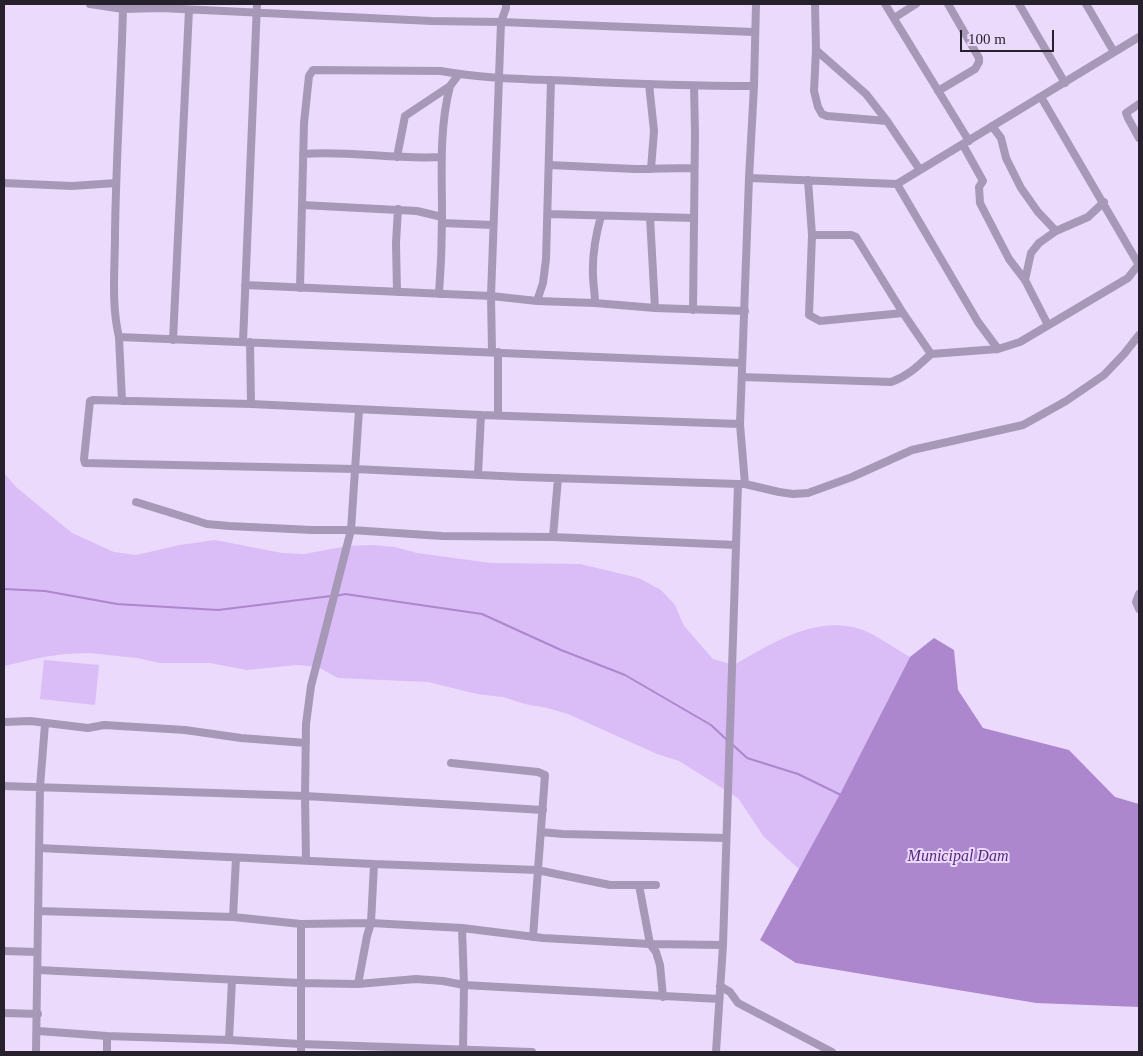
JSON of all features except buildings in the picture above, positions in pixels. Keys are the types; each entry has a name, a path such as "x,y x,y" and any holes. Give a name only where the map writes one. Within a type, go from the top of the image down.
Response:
{"street":[{"path":"90,4 123,9 256,8 430,21 754,32"},
{"path":"498,415 491,296 498,77 501,22 506,4"},
{"path":"716,1052 723,945 736,545 742,484 740,424 756,4"},
{"path":"815,4 816,50 814,91 822,114 888,121"},
{"path":"885,4 938,91 966,143 983,181 980,187 980,203 1009,259 1024,280 1048,325"},
{"path":"894,18 916,4"},
{"path":"938,91 974,69 979,62 979,58 948,4"},
{"path":"1019,4 1065,83"},
{"path":"1086,4 1114,52"},
{"path":"251,404 246,342 245,285 256,8"},
{"path":"122,401 119,336 115,307 116,183 123,9"},
{"path":"173,340 189,10"},
{"path":"749,178 897,184 1139,37"},
{"path":"816,50 866,94 888,121 920,170"},
{"path":"300,288 303,154 309,76 313,70 441,71 459,74 552,80 694,86 754,86"},
{"path":"397,156 404,116 450,86 459,74"},
{"path":"537,301 543,283 546,259 552,80"},
{"path":"649,84 654,131 651,169"},
{"path":"439,294 442,267 441,157 444,114 450,86"},
{"path":"693,310 694,86"},
{"path":"742,377 891,382 913,371 931,354 998,349 1020,342 1128,278 1139,265 1104,202 1041,97"},
{"path":"1139,104 1126,113 1139,138"},
{"path":"992,126 1001,138 1006,158 1021,188 1038,212 1056,231"},
{"path":"303,154 332,152 441,157"},
{"path":"549,165 651,169 694,168"},
{"path":"808,180 812,235 808,311 811,318 820,321 903,313"},
{"path":"4,183 72,186 116,183"},
{"path":"897,184 978,322 998,349"},
{"path":"1024,280 1031,253 1039,243 1056,231 1088,217 1104,202"},
{"path":"302,205 398,209 417,211 442,220 493,225"},
{"path":"397,292 396,243 398,209"},
{"path":"548,214 693,218"},
{"path":"595,303 592,274 597,229 601,216"},
{"path":"650,217 655,308"},
{"path":"812,235 851,235 856,237 931,354"},
{"path":"245,285 491,296 537,301 655,308 744,311"},
{"path":"740,424 359,410 251,404 93,400 90,401 84,460 86,463 355,469 742,484 793,494 808,493 852,477 912,450 1024,425 1073,397 1104,375 1139,335"},
{"path":"119,336 173,340 742,362"},
{"path":"306,860 306,724 311,686 351,530 359,410"},
{"path":"478,474 482,415"},
{"path":"553,537 558,478"},
{"path":"136,502 208,524 442,536 553,537 736,545"},
{"path":"1139,594 1136,602 1139,609"},
{"path":"4,722 30,721 88,728 104,726 185,730 241,738 306,743"},
{"path":"36,1052 38,1031 37,952 40,787 45,724"},
{"path":"451,763 543,773 545,778 536,870 536,907 533,937"},
{"path":"4,786 305,796 542,810"},
{"path":"541,832 726,838"},
{"path":"39,848 536,870 610,885 656,885"},
{"path":"233,917 236,858"},
{"path":"358,984 371,923 374,864"},
{"path":"639,885 650,944 656,952 660,965 663,997"},
{"path":"39,911 233,917 301,924 371,923 462,928 533,937 650,944 723,945"},
{"path":"301,924 301,1048"},
{"path":"462,928 464,985 463,1050"},
{"path":"4,951 37,952"},
{"path":"38,970 300,983 358,984 416,979 464,985 719,999"},
{"path":"229,1040 232,980"},
{"path":"720,986 730,992 738,1003 832,1052"},
{"path":"4,1013 38,1014"},
{"path":"38,1031 107,1036 229,1040 301,1048 532,1052"},
{"path":"107,1036 107,1052"}],"shaded area":[{"path":"4,473 16,487 72,533 114,552 136,555 180,545 215,540 282,553 304,554 348,546 372,545 491,563 580,564 639,578 661,590 675,605 684,626 713,659 734,665 794,634 827,626 843,626 866,631 910,657 840,794 799,869 764,837 738,798 679,761 657,754 568,714 547,708 428,682 338,678 318,667 296,665 247,670 210,663 160,663 137,658 89,653 43,657 4,666"},
{"path":"44,660 99,665 95,705 40,699"}],"water":[{"name":"Municipal Dam","path":"934,638 954,650 958,690 983,728 1069,750 1115,797 1139,804 1139,1007 1036,1003 796,963 760,940 840,794 910,657"}],"waterway":[{"path":"4,589 45,591 117,604 218,610 331,596"},
{"path":"336,596 345,594 482,614 561,650 625,675 711,725 727,740"},
{"path":"733,745 747,758 798,774 841,795"}]}
